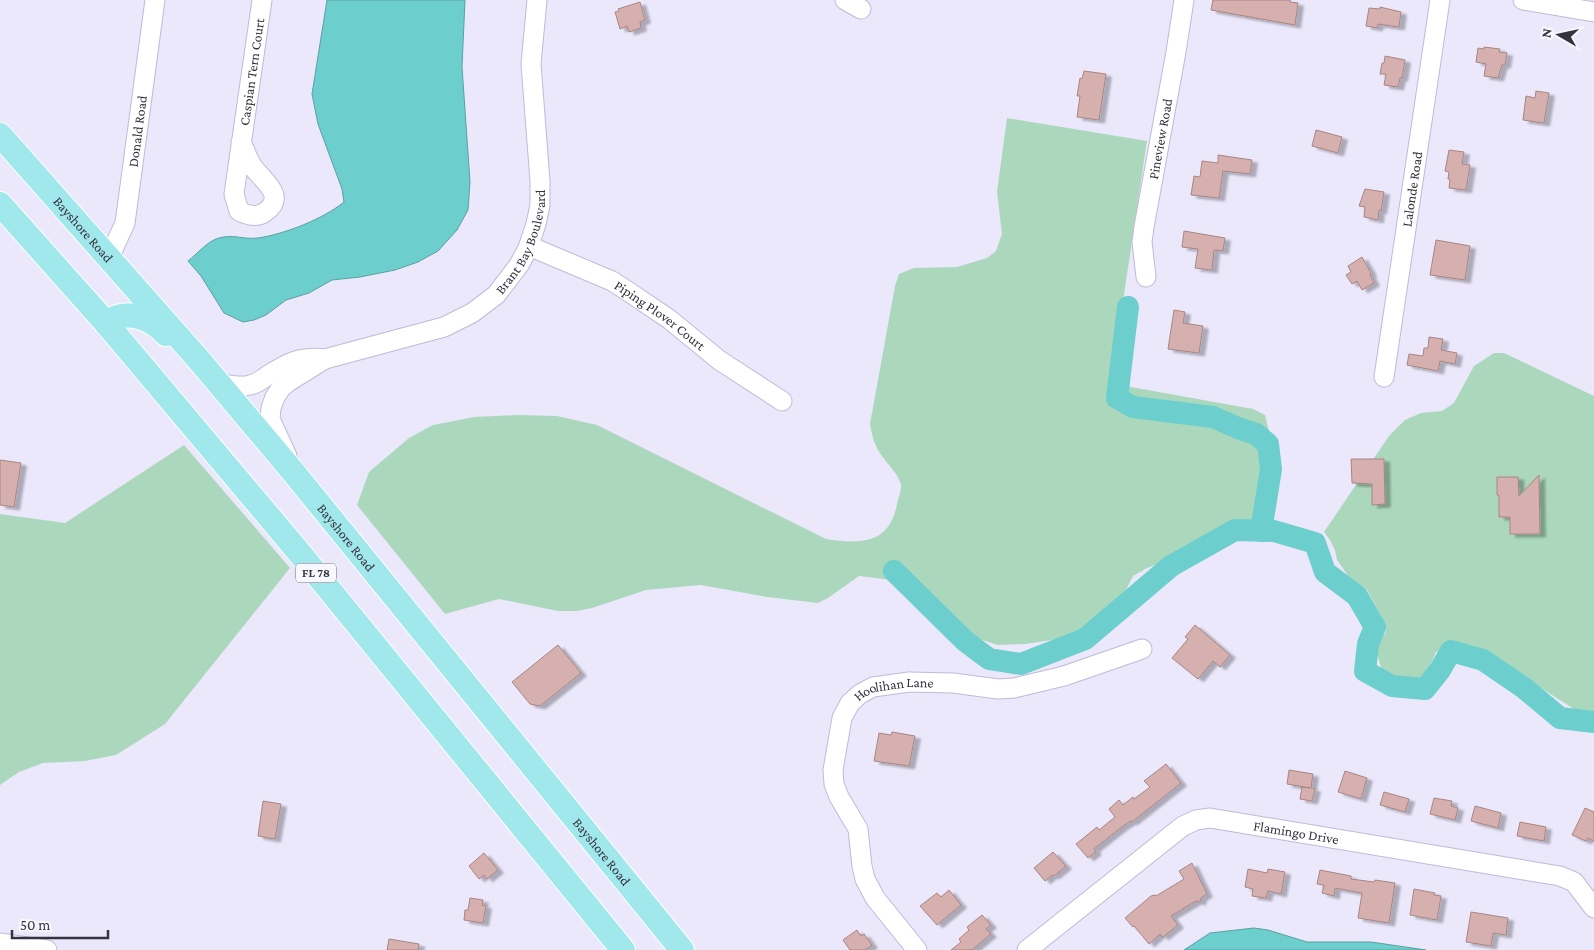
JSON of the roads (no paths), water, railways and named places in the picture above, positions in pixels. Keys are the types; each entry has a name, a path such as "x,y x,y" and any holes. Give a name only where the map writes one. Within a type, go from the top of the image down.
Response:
{"main road":[{"name":"Bayshore Road","path":"0,135 110,258 294,473 682,950"},
{"name":"FL 78","path":"0,204 106,323 297,550 623,950"},
{"path":"106,323 114,316 122,314 149,320 163,331 191,361 215,379"}],"street":[{"name":"Donald Road","path":"110,258 124,223 155,0"},
{"name":"Caspian Tern Court","path":"241,142 262,0"},
{"name":"Brant Bay Boulevard","path":"294,473 270,419 271,408 281,388 325,359 444,327 458,321 496,295 514,272 529,246 540,205 540,181 531,64 537,0"},
{"name":"Pineview Road","path":"1146,277 1142,242 1144,226 1184,0"},
{"name":"Lalonde Road","path":"1384,378 1440,0"},
{"path":"1523,0 1594,12"},
{"name":"Piping Plover Court","path":"529,246 599,276 629,292 669,319 719,360 782,401"},
{"name":"Brant Bay Boulevard","path":"215,379 239,386 248,386 256,384 287,364 300,359 325,359"},
{"name":"Hoolihan Lane","path":"917,950 875,898 865,879 858,829 839,797 834,784 833,770 842,718 850,703 860,694 873,687 909,682 953,683 998,689 1014,688 1064,676 1142,649"},
{"name":"Flamingo Drive","path":"1027,950 1183,826 1196,820 1210,818 1560,876 1574,882 1594,908"},
{"path":"0,943 47,950"}],"waterway":[{"path":"1128,307 1117,398 1133,407 1213,417 1256,434 1268,444 1271,469 1261,531"},
{"path":"894,571 965,641 989,659 1021,664 1085,639 1171,566 1235,530 1274,531 1315,543 1325,572 1357,596 1375,627 1368,644 1365,671 1392,686 1425,689 1440,670 1451,651 1483,660 1524,688 1560,718 1594,722"}]}
